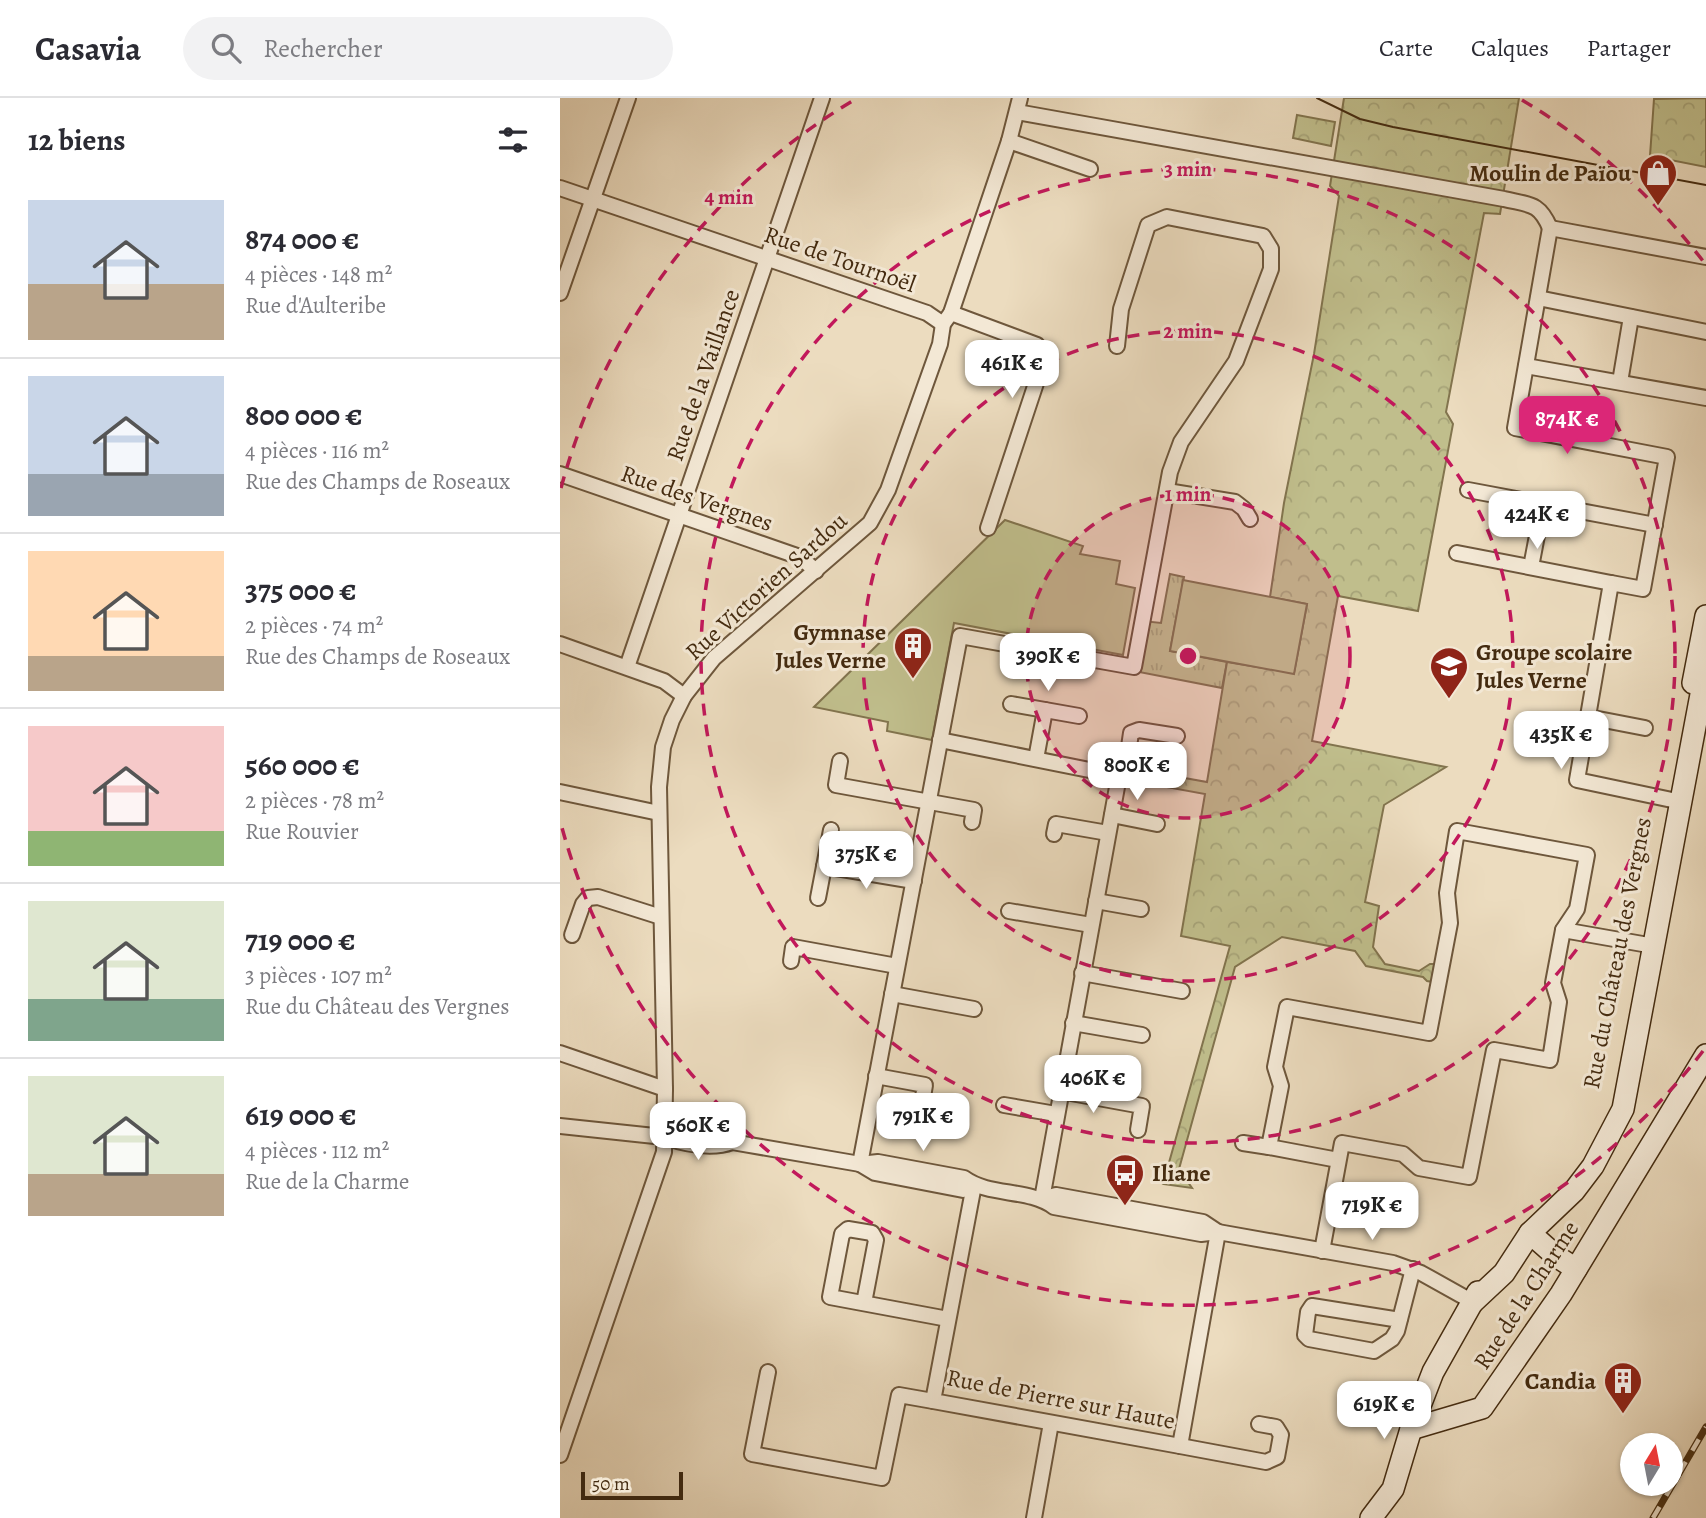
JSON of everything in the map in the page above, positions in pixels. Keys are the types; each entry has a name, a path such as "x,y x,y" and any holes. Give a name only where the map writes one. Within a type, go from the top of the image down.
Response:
{"main road":[{"name":"Rue du Château des Vergnes","path":"1650,946 1672,800 1706,616"},
{"name":"Rue du Château des Vergnes","path":"1473,1302 1504,1273 1530,1233 1574,1191 1611,1133 1706,668"},
{"name":"Rue de la Charme","path":"1410,1429 1482,1408 1576,1269 1706,1055"},
{"path":"1530,1233 1576,1269"},
{"name":"Rue de la Charme","path":"1410,1429 1433,1372 1473,1302"},
{"path":"1371,1518 1393,1489 1410,1429"},
{"path":"1360,1518 1398,1466"}],"street":[{"path":"560,293 628,98"},
{"name":"Rue de la Vaillance","path":"627,667 822,98"},
{"path":"1019,105 1504,198 1534,206 1543,212 1550,228 1515,428 1667,457 1643,589 1457,553"},
{"name":"Rue Victorien Sardou","path":"560,1454 664,1152 659,813 663,747 672,720 684,696 714,658 870,523 888,490 940,344 1019,105"},
{"path":"1009,141 1090,169"},
{"name":"Rue de Tournoël","path":"560,188 927,313 1037,345 1045,356 988,528"},
{"path":"860,1164 960,636 1134,667 1170,472 1181,442 1237,361 1270,269 1271,249 1263,236 1167,217 1148,225 1121,309 1118,346"},
{"path":"1550,228 1706,257"},
{"path":"1538,298 1706,332"},
{"path":"1620,382 1632,317"},
{"path":"1526,366 1706,398"},
{"name":"Rue des Vergnes","path":"560,474 800,557 816,571"},
{"path":"1468,490 1654,525"},
{"path":"1167,491 1235,502 1244,509 1250,519"},
{"path":"1531,567 1543,504"},
{"path":"1611,583 1577,780 1672,800"},
{"path":"560,644 664,681 684,696"},
{"path":"1011,704 1079,716"},
{"path":"1036,760 1045,710"},
{"path":"1588,717 1646,728"},
{"path":"1042,1199 1108,833 1119,776 1126,767 1131,733 1139,730 1177,736"},
{"path":"940,740 1119,776"},
{"path":"840,761 836,785 974,810 972,822"},
{"path":"560,792 659,813"},
{"path":"1112,815 1157,824"},
{"path":"1054,834 1056,824 1108,833"},
{"path":"818,898 831,830"},
{"path":"1269,1147 1281,1086 1275,1066 1287,1007 1429,1033 1450,923 1447,893 1457,831 1587,855 1577,909 1563,930 1553,983 1559,1002 1550,1060 1494,1049 1469,1177 1419,1168 1403,1154 1342,1143 1322,1251"},
{"path":"824,866 914,881"},
{"path":"572,935 583,904 588,898 598,897 661,918"},
{"path":"1096,901 1141,909"},
{"path":"1009,911 1091,925"},
{"path":"1563,930 1650,946"},
{"path":"791,961 793,947 897,966"},
{"path":"1082,973 1182,991"},
{"path":"892,994 974,1009"},
{"path":"1073,1023 1142,1035"},
{"path":"560,1053 665,1089"},
{"path":"876,1076 925,1085 923,1097"},
{"path":"1060,1091 1142,1106 1138,1130"},
{"path":"1004,1105 1056,1114"},
{"path":"560,1126 664,1137 682,1132 721,1136 732,1142 860,1164 878,1162 964,1178 974,1185 1042,1199 1054,1207 1201,1234 1218,1232 1393,1263 1413,1269 1473,1302"},
{"path":"1243,1143 1338,1160"},
{"name":"Rue de Pierre sur Haute","path":"974,1185 933,1401 1180,1446 1218,1232"},
{"path":"864,1303 876,1240 872,1233 848,1229 842,1234 830,1297 948,1319"},
{"path":"1400,1320 1312,1306 1308,1312 1305,1335 1309,1339 1374,1351 1392,1339 1400,1320 1413,1269"},
{"path":"768,1371 752,1454 882,1478 899,1395 933,1401"},
{"path":"1034,1518 1051,1423"},
{"path":"1180,1446 1266,1462 1278,1457 1281,1434 1276,1427 1259,1424"}],"green space":[{"path":"1344,98 1519,98 1500,214 1484,213 1446,412 1453,424 1418,611 1338,596 1312,741 1446,767 1384,805 1365,902 1379,906 1373,947 1385,964 1419,971 1434,964 1433,982 1423,977 1366,966 1355,951 1282,937 1235,967 1179,1169 1192,1188 1163,1184 1230,946 1181,936 1205,794 1128,780 1129,768 1207,782 1227,662 1294,673 1307,604 1270,597 1284,503 1314,354 1339,196 1330,186"},
{"path":"1706,98 1706,167 1650,156 1654,99"},
{"path":"1297,115 1335,122 1331,146 1293,138"},
{"path":"1005,520 1083,546 1080,554 1120,561 1116,584 1135,588 1123,655 954,623 932,740 887,731 888,722 814,707"},
{"path":"1170,574 1184,577 1170,651 1227,662 1222,688 1134,671 1143,621 1161,623"},
{"path":"1183,580 1307,604 1294,674 1170,651"}],"tram line":[{"path":"1317,98 1360,119 1393,127 1706,185"}],"railway":[{"path":"1653,1518 1706,1427"}],"place":[{"name":"Moulin de Païou","path":"1658,207"},
{"name":"Gymnase Jules Verne","path":"913,680"},
{"name":"Groupe scolaire Jules Verne","path":"1449,700"},
{"name":"Iliane","path":"1125,1207"},
{"name":"Candia","path":"1623,1415"}]}
